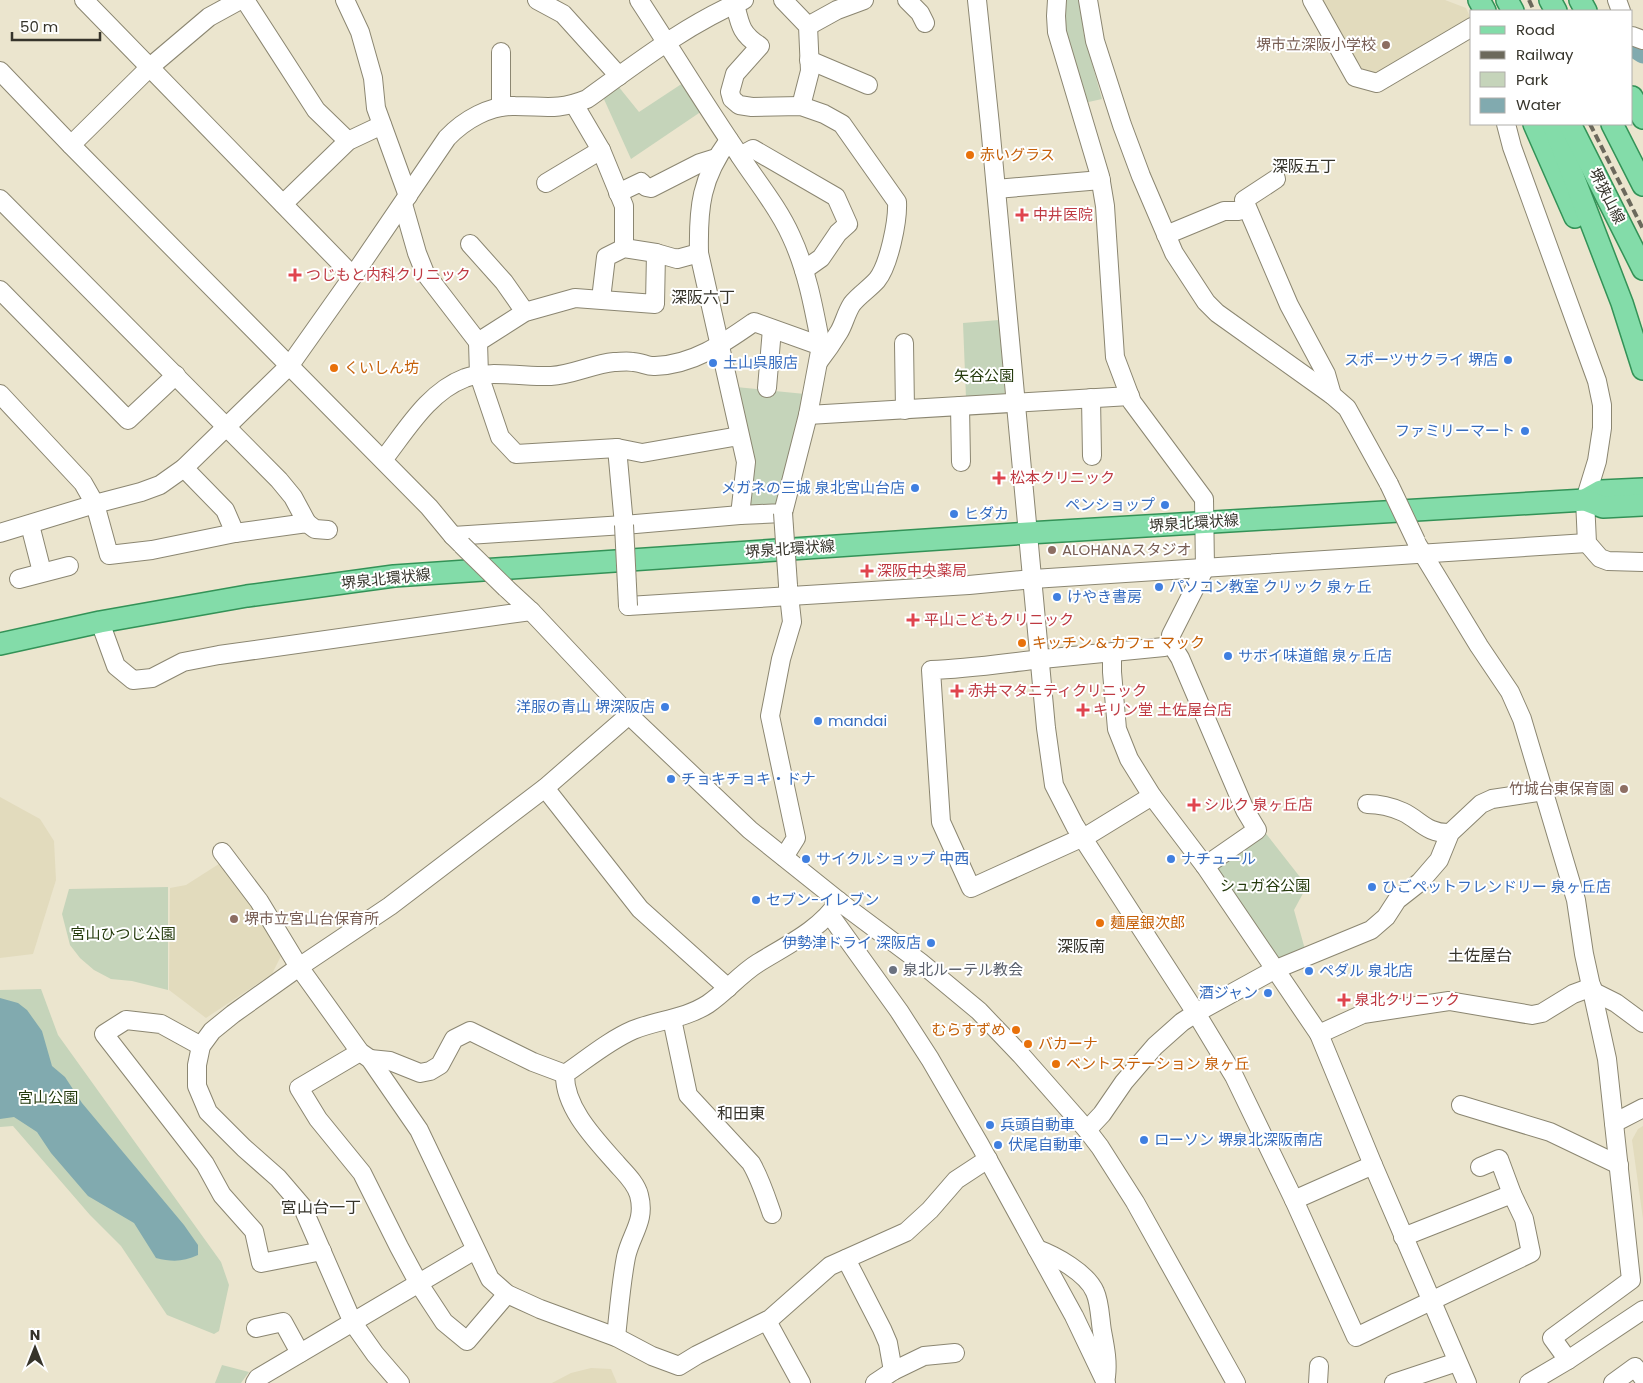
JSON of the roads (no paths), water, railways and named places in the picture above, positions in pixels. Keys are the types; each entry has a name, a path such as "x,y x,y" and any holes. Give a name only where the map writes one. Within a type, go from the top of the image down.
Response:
{"main road":[{"path":"1633,99 1643,118"},
{"path":"1534,125 1589,248 1622,303"},
{"path":"1553,125 1622,303 1643,369"},
{"name":"堺狭山線","path":"1571,125 1643,269"},
{"path":"1613,125 1643,185"},
{"path":"1628,125 1643,152"},
{"name":"堺泉北環状線","path":"1585,500 1601,491 1643,489"},
{"name":"堺泉北環状線","path":"0,644 100,622 247,596 394,576 1028,533 1585,500 1603,507 1643,505"}],"street":[{"path":"84,0 353,276"},
{"path":"71,145 150,67 209,17 240,0"},
{"path":"245,0 316,110 348,141"},
{"path":"345,0 360,32 368,57 376,108 405,200 417,253 425,273 478,342 480,375 500,437 516,454 617,448 642,452 740,436"},
{"path":"537,0 563,14 619,76"},
{"path":"638,0 773,204 791,236 804,270 813,303 821,346 808,415 783,513 792,622 770,716 796,838 784,857"},
{"path":"783,0 808,26 810,70 801,106"},
{"path":"808,26 837,10 864,0"},
{"path":"907,0 920,13 926,23"},
{"path":"977,0 1046,728 1054,784 1082,838 1196,1013 1234,1076 1294,1200 1356,1337 1531,1253 1524,1219 1512,1194 1499,1158 1480,1166"},
{"path":"1057,0 1057,32 1101,180 1105,206 1115,357 1132,402 1204,499 1205,568 1171,635 1171,644 1180,658 1241,801 1257,830 1205,866"},
{"path":"1088,0 1095,41 1122,124 1174,253 1206,302 1218,313 1332,395 1347,408 1389,484 1419,547 1479,646 1510,692 1522,719 1576,900 1584,954 1607,1058 1631,1280 1552,1338 1568,1360"},
{"path":"1312,0 1356,77 1377,83 1470,28"},
{"path":"0,533 141,492 160,485 184,468 290,365 447,138 456,128 493,109 501,107 554,108 587,99 666,42 740,2 743,32 750,40 760,46 735,74 730,92 732,99 739,105 752,107 801,106 824,114 842,124 896,202 897,211 886,262 878,278 858,296 850,307 840,331 818,364"},
{"path":"501,52 501,107"},
{"path":"809,60 868,85"},
{"path":"0,71 429,506 457,540 531,611 629,715 750,830 784,857 834,908 930,1060 988,1159 1074,1316 1106,1383"},
{"path":"574,104 601,150 624,206 624,248"},
{"path":"739,105 716,158 701,199 698,216 699,253 746,462 740,515"},
{"path":"283,204 348,141 382,125"},
{"path":"1506,125 1512,147 1586,347 1599,389 1602,405 1602,428 1597,461 1585,500 1587,543 1600,558 1608,561 1643,562"},
{"path":"740,156 753,149 836,198 848,224 838,233 821,258 804,270"},
{"path":"546,183 601,150"},
{"path":"618,193 641,182 646,187 651,188 700,163 716,158"},
{"path":"1276,179 1244,200 1289,306 1326,374 1332,395"},
{"path":"996,189 1101,180"},
{"path":"0,199 176,375 225,427 280,480 293,497 307,523 315,529 328,530"},
{"path":"1166,234 1224,211 1239,211"},
{"path":"470,244 504,282 525,312"},
{"path":"601,299 606,257 624,248 656,253 677,259 699,253"},
{"path":"478,342 525,312 575,298 655,304 656,253"},
{"path":"0,290 128,420 176,375"},
{"path":"383,460 424,408 441,392 465,377 480,375 554,376 594,365 614,362 634,362 654,366 692,360 720,346 754,322 821,346"},
{"path":"767,388 772,329"},
{"path":"904,343 905,410"},
{"path":"0,394 83,483 95,504 108,555 152,550 235,533 307,523"},
{"path":"808,415 1130,396"},
{"path":"1091,398 1092,456"},
{"path":"960,406 961,462"},
{"path":"617,448 624,525 628,606 789,591 969,586 1033,579 1205,568 1419,547 1457,552 1587,543"},
{"path":"184,468 225,510 235,533"},
{"path":"457,540 740,515 783,513"},
{"path":"30,525 42,572"},
{"path":"19,579 69,566"},
{"path":"100,622 116,666 133,680 152,678 183,662 531,611"},
{"path":"1152,796 1082,838 971,888 941,822 931,670 984,667 1040,659 1164,647 1171,644"},
{"path":"1112,653 1117,729 1129,759 1152,796 1205,866 1274,970 1320,1034 1403,1237 1467,1383"},
{"path":"400,1383 374,1354 353,1323 302,1206 278,1178 208,1112 197,1086 197,1065 201,1046 212,1031 299,967 390,906 544,788 629,715"},
{"path":"544,788 640,909 728,988"},
{"path":"1087,1130 1102,1114 1124,1082 1156,1046 1182,1022 1274,970 1371,930 1386,917 1397,900 1420,882 1439,860 1450,833 1481,804 1492,799 1544,791"},
{"path":"1367,804 1378,804 1403,812 1422,826 1441,833 1450,833"},
{"path":"222,852 260,901 299,967 419,1130 490,1279 507,1294 540,1309 616,1336 681,1375 697,1355 767,1320 830,1266 906,1232 930,1210 956,1180 988,1159"},
{"path":"616,1336 627,1254 640,1222 642,1207 638,1192 630,1178 587,1130 575,1110 565,1083 566,1074 608,1043 633,1030 688,1014 708,1004 754,965 809,932 834,908"},
{"path":"834,908 920,962 978,1011 1021,1055 1087,1130 1135,1202 1232,1382"},
{"path":"1320,1034 1363,1014 1449,1001 1532,1015 1542,1013 1573,994 1592,989 1616,1003 1643,1023"},
{"path":"672,1019 688,1095 751,1163 758,1174 772,1214"},
{"path":"201,1046 161,1024 126,1020 104,1034 205,1164 222,1195 254,1231 261,1263 322,1251"},
{"path":"507,1294 466,1341 444,1322 419,1284 362,1173 318,1118 299,1088 365,1056 390,1061 420,1073 430,1071 440,1064 454,1039 470,1031 533,1062 566,1074"},
{"path":"1461,1104 1550,1132 1619,1165"},
{"path":"1614,1123 1643,1108"},
{"path":"1294,1200 1373,1165"},
{"path":"1403,1237 1512,1194"},
{"path":"1037,1249 1051,1254 1078,1272 1090,1283 1096,1294 1108,1364 1106,1383"},
{"path":"255,1383 258,1378 475,1250"},
{"path":"846,1258 888,1343 893,1371"},
{"path":"1529,1383 1568,1360 1643,1310"},
{"path":"767,1320 801,1383"},
{"path":"256,1328 283,1322 300,1353"},
{"path":"875,1383 893,1371 924,1356 955,1353"},
{"path":"1394,1383 1457,1362"},
{"path":"1613,1383 1634,1367 1643,1378"}],"water":[{"path":"0,998 18,1003 27,1010 42,1031 52,1066 65,1077 82,1103 184,1225 198,1245 198,1255 177,1261 156,1258 134,1223 88,1196 51,1153 37,1132 14,1117 0,1119"}],"waterway":[{"path":"1633,47 1643,53"}],"railway":[{"path":"1529,0 1534,10"},
{"path":"1591,125 1643,229"}],"place":[{"name":"堺市立深阪小学校","path":"1386,45"},
{"name":"赤いグラス","path":"970,155"},
{"name":"中井医院","path":"1022,215"},
{"name":"つじもと内科クリニック","path":"295,275"},
{"name":"スポーツサクライ 堺店","path":"1508,360"},
{"name":"土山呉服店","path":"713,363"},
{"name":"くいしん坊","path":"334,368"},
{"name":"ファミリーマート","path":"1525,431"},
{"name":"松本クリニック","path":"999,478"},
{"name":"メガネの三城 泉北宮山台店","path":"915,488"},
{"name":"ペンショップ","path":"1165,505"},
{"name":"ヒダカ","path":"954,514"},
{"name":"ALOHANAスタジオ","path":"1052,550"},
{"name":"深阪中央薬局","path":"867,571"},
{"name":"パソコン教室 クリック 泉ヶ丘","path":"1159,587"},
{"name":"けやき書房","path":"1057,597"},
{"name":"平山こどもクリニック","path":"913,620"},
{"name":"キッチン & カフェ マック","path":"1022,643"},
{"name":"サボイ味道館 泉ヶ丘店","path":"1228,656"},
{"name":"赤井マタニティクリニック","path":"957,691"},
{"name":"洋服の青山 堺深阪店","path":"665,707"},
{"name":"キリン堂 土佐屋台店","path":"1083,710"},
{"name":"mandai","path":"818,721"},
{"name":"チョキチョキ・ドナ","path":"671,779"},
{"name":"竹城台東保育園","path":"1624,789"},
{"name":"シルク 泉ヶ丘店","path":"1194,805"},
{"name":"サイクルショップ 中西","path":"806,859"},
{"name":"ナチュール","path":"1171,859"},
{"name":"ひごペットフレンドリー 泉ヶ丘店","path":"1372,887"},
{"name":"セブン-イレブン","path":"756,900"},
{"name":"堺市立宮山台保育所","path":"234,919"},
{"name":"麺屋銀次郎","path":"1100,923"},
{"name":"伊勢津ドライ 深阪店","path":"931,943"},
{"name":"泉北ルーテル教会","path":"893,970"},
{"name":"ペダル 泉北店","path":"1309,971"},
{"name":"酒ジャン","path":"1268,993"},
{"name":"泉北クリニック","path":"1344,1000"},
{"name":"むらすずめ","path":"1016,1030"},
{"name":"バカーナ","path":"1028,1044"},
{"name":"ベントステーション 泉ヶ丘","path":"1056,1064"},
{"name":"兵頭自動車","path":"990,1125"},
{"name":"ローソン 堺泉北深阪南店","path":"1144,1140"},
{"name":"伏尾自動車","path":"998,1145"}],"district":[{"name":"深阪五丁","path":"1304,166"},
{"name":"深阪六丁","path":"703,297"},
{"name":"深阪南","path":"1081,946"},
{"name":"土佐屋台","path":"1480,955"},
{"name":"和田東","path":"741,1113"},
{"name":"宮山台一丁","path":"321,1207"}],"park label":[{"name":"矢谷公園","path":"984,376"},
{"name":"シュガ谷公園","path":"1265,886"},
{"name":"宮山ひつじ公園","path":"123,934"},
{"name":"宮山公園","path":"48,1098"}]}
